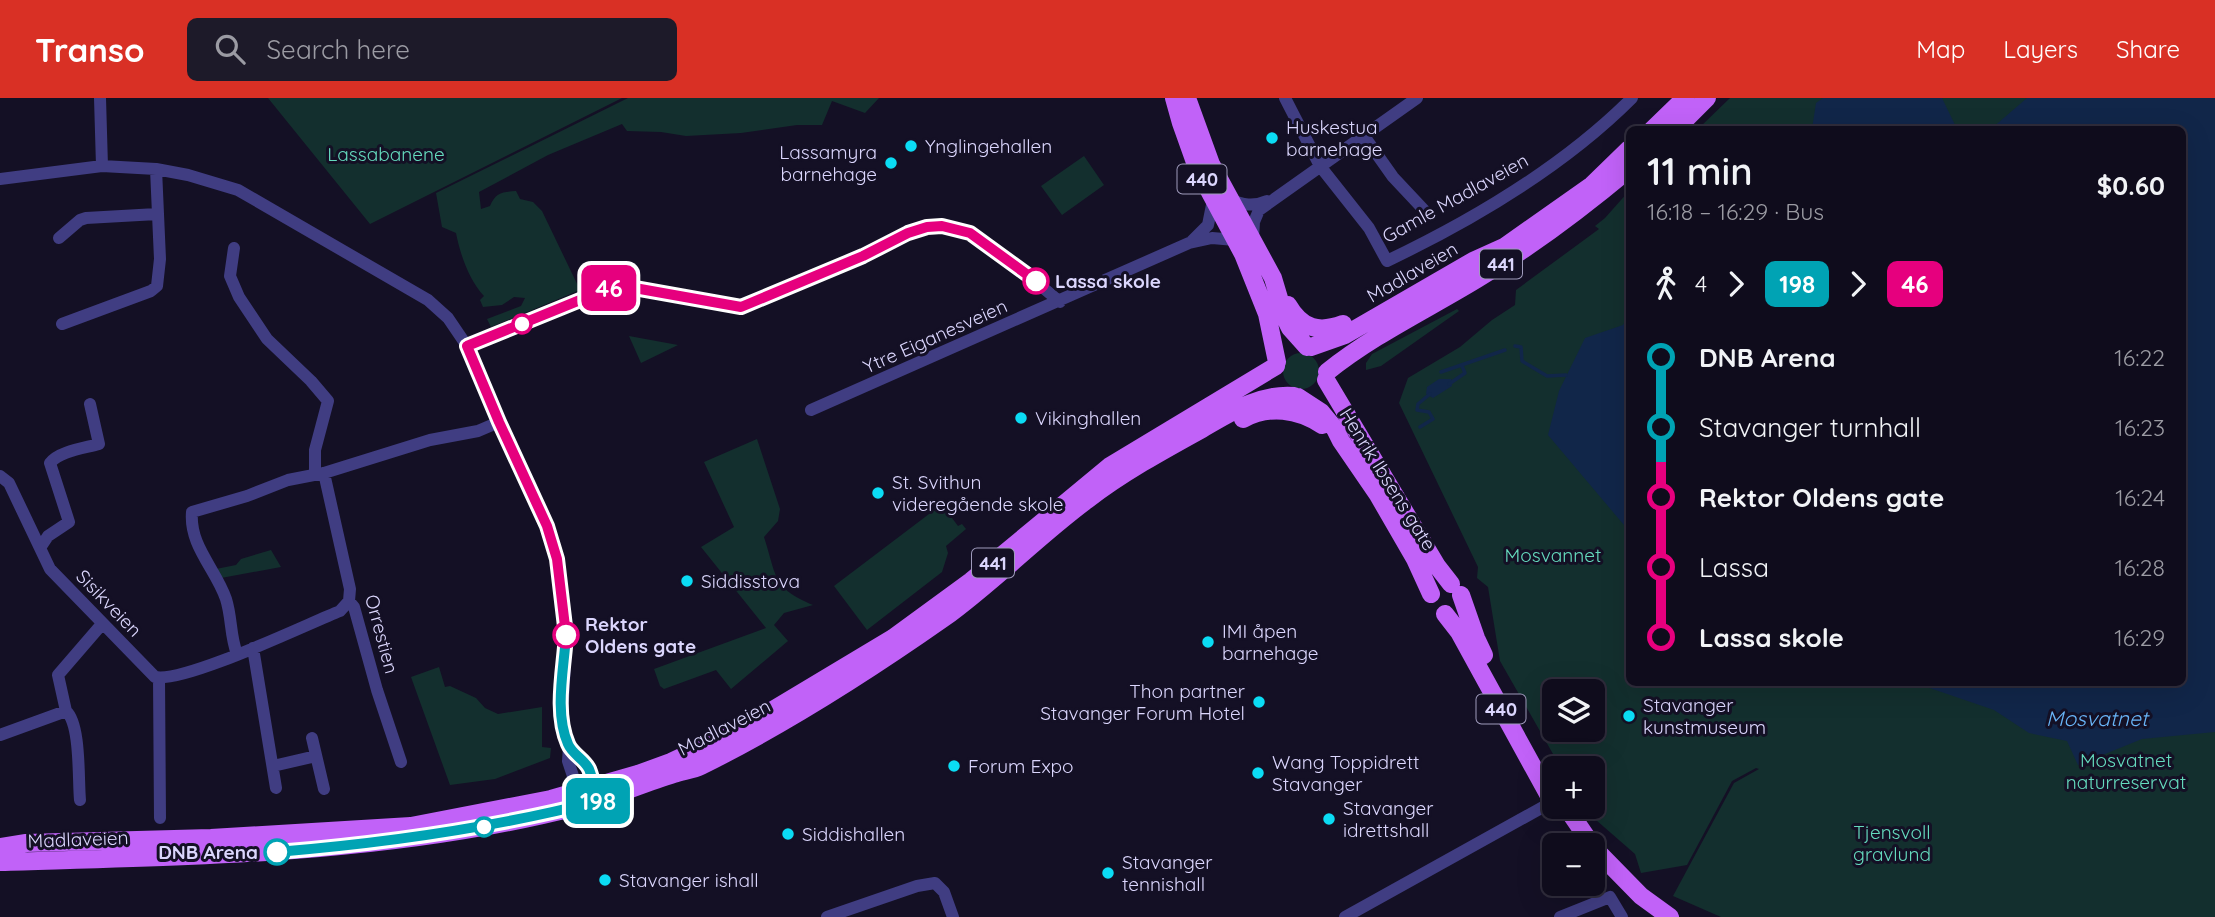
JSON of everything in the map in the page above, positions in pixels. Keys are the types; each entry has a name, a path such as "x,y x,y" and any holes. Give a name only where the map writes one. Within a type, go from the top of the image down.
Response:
{"main road":[{"name":"440","path":"1174,98 1188,146 1244,239 1273,278 1290,328 1309,347"},
{"name":"440","path":"1187,98 1221,200"},
{"path":"1656,126 1685,98"},
{"path":"1679,126 1707,98"},
{"name":"Madlaveien","path":"1309,347 1345,335 1473,261 1504,247 1583,192 1626,152"},
{"name":"Madlaveien","path":"1326,376 1363,344 1477,279 1534,242 1626,171"},
{"name":"440","path":"1244,239 1267,314 1276,364"},
{"name":"441","path":"1273,278 1294,316 1309,327 1327,329 1353,320 1368,322"},
{"name":"441","path":"1276,364 1285,351 1293,347 1309,347"},
{"path":"1309,347 1323,357 1326,376"},
{"path":"1276,364 1280,386 1296,396"},
{"name":"Madlaveien","path":"0,862 254,854 370,844 480,828 590,793 660,766 719,740 863,658 955,594 1110,466 1276,364"},
{"name":"441","path":"1296,396 1315,393 1326,376"},
{"name":"Henrik Ibsens gate","path":"1326,376 1433,558 1456,590 1476,638 1542,772"},
{"name":"Madlaveien","path":"0,844 377,830 590,793 697,769 812,705 876,664 989,584 1090,497 1156,455 1254,402 1273,396 1296,396"},
{"name":"Henrik Ibsens gate","path":"1296,396 1329,421 1384,506 1415,559 1431,594"},
{"name":"441","path":"1222,417 1241,420 1269,411 1293,412 1317,422 1340,441"},
{"path":"1431,594 1441,584 1456,590 1458,609 1445,614"},
{"name":"440","path":"1431,594 1433,607 1445,614"},
{"name":"Henrik Ibsens gate","path":"1445,614 1459,632 1542,777"},
{"name":"Henrik Ibsens gate","path":"1570,819 1582,833"},
{"name":"Henrik Ibsens gate","path":"1605,859 1641,895 1670,917"},
{"path":"1605,876 1653,917"}],"street":[{"path":"100,98 102,166"},
{"path":"1284,98 1320,166"},
{"path":"1244,239 1259,210 1417,98"},
{"name":"Gamle Madlaveien","path":"1320,166 1369,228 1387,261 1522,186 1579,145 1632,98"},
{"path":"1364,136 1393,177 1424,210"},
{"path":"0,179 102,166 188,174 238,190 269,207 428,300 448,318 467,346 547,526 557,559 567,628 562,717 569,747 589,769 590,793"},
{"path":"62,324 151,291 157,286 160,259 156,169"},
{"path":"1221,200 1257,206 1274,198"},
{"name":"Ytre Eiganesveien","path":"1189,243 1208,225 1221,200"},
{"path":"59,238 86,218 157,214"},
{"path":"467,346 612,287 629,287 741,307 839,266 908,233 934,226 951,227 970,233 1022,270 1060,302"},
{"name":"Ytre Eiganesveien","path":"811,410 1189,243 1212,237 1244,239"},
{"name":"Orrestien","path":"233,248 230,275 239,297 267,339 327,398 327,410 314,450 350,589 349,601 354,607 401,762"},
{"path":"40,548 48,536 68,524 70,518 55,483 50,463 52,459 100,444 90,404"},
{"path":"237,654 231,640 226,600 195,541 192,512 247,496 288,480 430,440 478,431 499,422"},
{"name":"Sisikveien","path":"0,476 9,483 51,569 150,674 159,678"},
{"path":"160,818 159,678 188,672 253,648 340,611 349,601"},
{"path":"80,800 76,745 58,675 102,624"},
{"path":"253,648 276,788"},
{"path":"0,735 66,711"},
{"path":"312,738 324,789"},
{"path":"273,766 316,756"},
{"path":"1345,917 1542,809"},
{"path":"831,916 917,886 935,883 944,892 953,917"},
{"path":"1560,917 1610,897 1622,917"}],"green space":[{"name":"Lassabanene","path":"268,98 622,98 370,224"},
{"path":"628,98 879,98 865,113 832,101 822,125 686,136 627,131 622,124 548,155 479,192 481,209 490,206 497,195 507,192 516,191 520,199 533,202 542,211 580,290 491,327 487,319 521,306 525,298 514,297 502,305 483,307 480,300 484,296 466,266 456,233 442,227 436,193"},
{"path":"1730,98 2215,98 2215,917 1721,917 1673,896 1734,783 1759,769 1756,768 1732,781 1687,865 1641,873 1635,854 1595,819 1605,819 1605,756 1554,756 1546,742 1605,742 1605,679 1542,679 1542,735 1500,661 1488,587 1477,578 1478,567 1399,403 1408,378 1460,347 1515,305 1516,290 1599,229 1595,226 1626,194 1626,686 2186,686 2186,126 1701,126"},
{"path":"1084,156 1104,185 1062,215 1041,186"},
{"path":"1457,309 1459,311 1381,366 1366,370 1366,363 1372,354"},
{"path":"629,336 678,345 641,363"},
{"path":"1301,353 1314,358 1319,371 1314,384 1301,389 1288,384 1283,371 1288,358"},
{"path":"757,439 780,509 778,521 764,537 774,572 790,593 813,605 784,613 774,625 788,641 731,689 716,670 664,689 660,686 654,669 766,628 701,547 734,527 704,462"},
{"path":"946,510 958,526 962,524 966,529 946,546 948,553 942,572 867,630 834,586 933,511"},
{"path":"271,550 281,567 221,578 216,569 236,565 241,559"},
{"path":"439,667 445,687 450,686 476,698 485,708 498,714 542,707 542,747 551,748 550,758 495,779 450,785 411,677"}],"water":[{"path":"1823,98 1942,98 1956,126 1812,126 1816,103"},
{"name":"Mosvatnet","path":"2027,98 2215,98 2215,732 2142,739 2078,765 2067,741 2029,733 1994,710 1924,686 2186,686 2186,126 1994,126"},
{"path":"1626,320 1626,527 1548,435 1559,391 1585,338 1623,325"},
{"path":"1439,379 1451,379 1452,386 1433,398 1426,394 1427,387"}],"waterway":[{"path":"1515,346 1521,347 1522,361 1547,376 1566,375"},
{"path":"1441,372 1505,350"},
{"path":"1449,384 1465,373 1462,366"},
{"path":"1420,427 1433,419 1429,412 1417,410 1418,404 1430,394"}],"bus line":[{"name":"46","path":"566,635 557,559 547,526 467,346 612,287 629,287 741,307 863,256 908,233 934,226 951,227 970,233 1036,281"},
{"name":"198","path":"277,852 370,844 480,828 598,801 589,769 569,747 563,726 566,635"}],"place":[{"name":"Huskestua barnehage","path":"1272,138"},
{"name":"Ynglingehallen","path":"911,146"},
{"name":"Lassamyra barnehage","path":"891,163"},
{"name":"Lassa skole","path":"1036,281"},
{"name":"Vikinghallen","path":"1021,418"},
{"name":"St. Svithun videregående skole","path":"878,493"},
{"name":"Siddisstova","path":"687,581"},
{"name":"Rektor Oldens gate","path":"566,635"},
{"name":"IMI åpen barnehage","path":"1208,642"},
{"name":"Thon partner Stavanger Forum Hotel","path":"1259,702"},
{"name":"Stavanger kunstmuseum","path":"1629,716"},
{"name":"Forum Expo","path":"954,766"},
{"name":"Wang Toppidrett Stavanger","path":"1258,773"},
{"name":"Stavanger idrettshall","path":"1329,819"},
{"name":"Siddishallen","path":"788,834"},
{"name":"DNB Arena","path":"277,852"},
{"name":"Stavanger tennishall","path":"1108,873"},
{"name":"Stavanger ishall","path":"605,880"}],"park label":[{"name":"Mosvannet","path":"1553,555"},
{"name":"Mosvatnet naturreservat","path":"2126,771"},
{"name":"Tjensvoll gravlund","path":"1892,843"}]}
